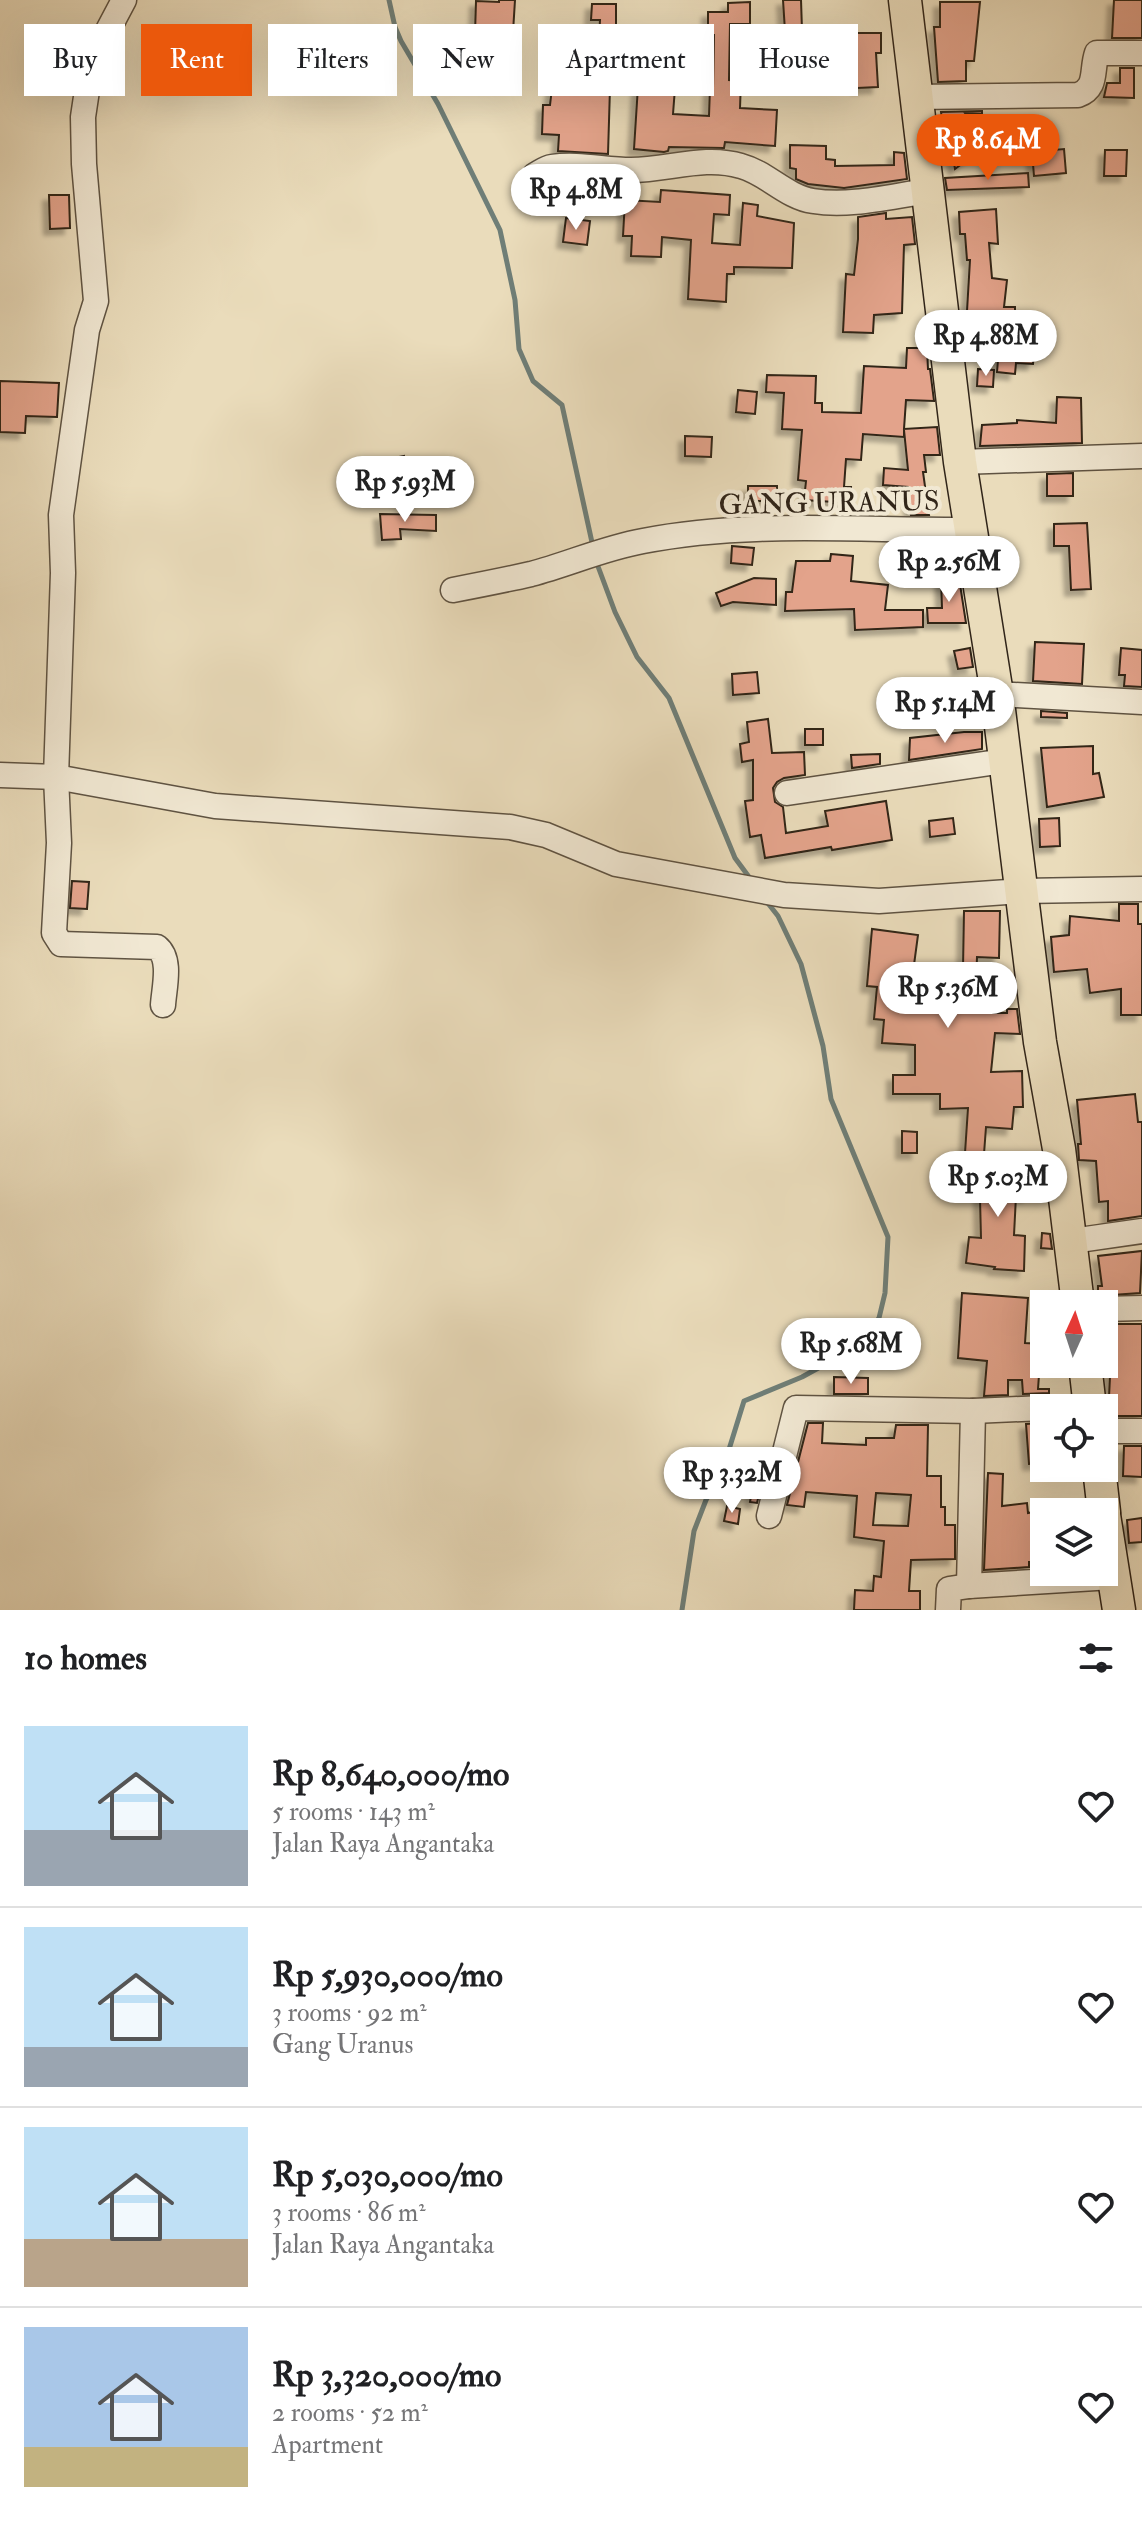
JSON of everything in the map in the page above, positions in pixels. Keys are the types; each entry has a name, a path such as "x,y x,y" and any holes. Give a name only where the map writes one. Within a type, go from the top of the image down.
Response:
{"main road":[{"path":"905,0 960,462 997,694 1040,1042 1072,1241 1077,1290"},
{"path":"1114,1586 1119,1610"}],"street":[{"path":"124,0 97,51 89,77 83,117 96,301 87,330 61,515 63,573 56,777 59,843 54,933 61,944 157,947 166,962 163,1005"},
{"path":"916,97 1078,95 1092,85 1097,53 1142,53"},
{"path":"535,175 548,168 566,166 633,170 697,161 745,167 793,195 809,200 851,202 929,191"},
{"path":"960,462 1142,456"},
{"name":"GANG URANUS","path":"453,590 532,574 643,541 699,534 803,527 891,531 972,530"},
{"path":"997,694 1142,702"},
{"path":"787,793 1004,761"},
{"path":"0,775 56,777 215,806 510,827 546,835 616,864 784,895 879,901 1022,891 1142,889"},
{"path":"1072,1241 1142,1231"},
{"path":"1118,1309 1142,1308"},
{"path":"769,1516 796,1408 973,1411 1030,1409"},
{"path":"969,1586 973,1411"},
{"path":"1118,1431 1142,1431"},
{"path":"948,1610 949,1589 1030,1582"}],"building":[{"path":"515,0 514,24 475,24 476,1"},
{"path":"783,0 801,0 802,24 785,24"},
{"path":"1114,0 1142,0 1142,38 1112,38"},
{"path":"750,2 750,24 730,24 730,96 740,96 740,108 777,110 775,146 725,142 724,148 669,147 664,152 634,149 637,96 674,96 673,114 709,116 710,96 714,96 714,24 708,24 708,12 728,12 728,3"},
{"path":"940,2 980,2 974,61 966,61 966,81 938,82 934,27 940,27"},
{"path":"592,4 616,4 616,24 600,24 600,20 591,20"},
{"path":"858,33 881,33 881,53 876,53 878,87 858,88"},
{"path":"1120,68 1134,68 1134,98 1104,97 1107,83 1120,83"},
{"path":"551,96 610,96 608,154 558,151 559,135 542,134 543,105 550,105"},
{"path":"982,111 982,114 965,113 988,144 955,169 951,146 946,147 941,112"},
{"path":"790,145 826,146 826,159 835,160 835,166 894,165 894,152 904,153 907,179 844,188 808,184 796,179 796,169 790,168"},
{"path":"1064,149 1066,173 1034,176 1032,152"},
{"path":"1105,150 1127,150 1126,176 1104,176"},
{"path":"1028,173 1029,187 947,190 945,178"},
{"path":"554,182 608,184 607,195 553,190"},
{"path":"661,190 730,195 729,215 714,214 712,243 740,245 743,203 758,205 757,216 794,223 792,268 734,267 734,274 727,274 726,302 688,299 691,240 662,237 661,257 631,256 632,236 623,236 625,200 660,202"},
{"path":"49,195 69,195 70,228 50,229"},
{"path":"996,209 998,244 989,243 992,278 1007,280 1004,307 1015,307 1015,322 1027,323 1026,349 1034,350 1033,364 1016,363 1015,374 997,372 1000,336 973,334 974,311 967,311 970,260 967,260 965,234 960,234 959,212"},
{"path":"886,213 886,219 912,217 915,244 904,245 902,313 874,315 873,333 843,332 846,274 854,275 858,217"},
{"path":"566,218 590,221 587,245 563,242"},
{"path":"907,348 927,348 930,369 934,401 906,400 904,429 937,427 940,455 924,455 926,472 923,472 929,515 911,515 908,487 883,485 884,468 908,470 904,430 904,437 863,434 861,460 846,459 844,487 851,487 850,503 804,500 806,481 798,480 802,430 782,429 784,393 766,392 767,375 816,376 815,403 822,403 822,412 861,413 864,366 906,368"},
{"path":"978,369 994,370 993,387 977,386"},
{"path":"0,381 59,383 57,417 26,416 25,433 0,432"},
{"path":"738,390 757,392 755,414 736,412"},
{"path":"1057,397 1081,398 1082,443 980,446 982,425 1017,423 1017,420 1056,423"},
{"path":"685,436 712,437 711,457 685,456"},
{"path":"404,456 408,490 385,494 379,461"},
{"path":"1073,473 1073,496 1047,496 1047,474"},
{"path":"748,486 777,486 777,501 748,501"},
{"path":"380,514 436,515 436,531 400,529 401,539 382,540"},
{"path":"1087,523 1091,589 1071,590 1069,546 1054,546 1054,524"},
{"path":"732,546 754,548 752,565 731,563"},
{"path":"831,554 853,556 851,581 888,585 885,610 923,610 923,627 855,630 854,609 785,611 786,592 792,592 796,561 830,561"},
{"path":"913,561 935,561 935,575 913,575"},
{"path":"754,578 776,579 776,605 733,602 721,606 716,593"},
{"path":"959,578 966,623 928,623 927,608 942,608 941,579"},
{"path":"1035,642 1084,644 1082,684 1033,681"},
{"path":"970,648 973,667 958,669 954,651"},
{"path":"1121,648 1142,650 1142,687 1124,686 1125,675 1119,675"},
{"path":"757,672 759,693 733,695 732,674"},
{"path":"915,686 917,707 893,709 891,688"},
{"path":"1041,711 1067,713 1067,718 1041,717"},
{"path":"768,719 772,753 804,752 805,775 784,778 773,788 775,802 783,807 786,833 828,826 825,811 886,801 892,840 765,858 761,835 750,837 745,801 753,800 753,760 742,762 740,744 749,742 747,722"},
{"path":"805,729 823,729 823,745 805,745"},
{"path":"982,732 982,749 909,760 910,738"},
{"path":"1093,746 1093,774 1099,773 1104,797 1047,807 1041,748"},
{"path":"880,754 880,764 852,768 851,755"},
{"path":"953,818 955,834 930,837 929,821"},
{"path":"1059,818 1060,846 1040,847 1039,819"},
{"path":"72,881 89,882 87,909 70,908"},
{"path":"1119,904 1138,904 1138,924 1142,924 1142,1015 1121,1015 1121,989 1090,993 1087,969 1054,972 1051,937 1069,935 1070,916 1119,921"},
{"path":"964,911 1000,911 999,958 977,957 975,1013 1007,1013 1007,1009 1017,1009 1020,1034 995,1033 991,1072 1022,1071 1023,1107 1014,1107 1012,1129 986,1127 984,1154 965,1153 968,1108 940,1109 940,1094 893,1094 893,1075 915,1075 915,1045 882,1043 884,1020 874,1019 877,987 867,986 872,929 918,935 909,1002 941,1003 943,986 958,987 959,968 963,968"},
{"path":"1135,1094 1138,1122 1142,1122 1142,1216 1108,1221 1108,1201 1099,1202 1096,1161 1079,1160 1078,1144 1081,1144 1077,1100"},
{"path":"902,1131 917,1132 917,1153 902,1153"},
{"path":"996,1159 996,1162 1014,1161 1016,1182 1027,1181 1028,1196 1016,1196 1014,1235 1025,1236 1024,1271 966,1263 969,1237 981,1238 979,1160"},
{"path":"1042,1233 1050,1234 1052,1249 1041,1248"},
{"path":"1142,1251 1140,1293 1118,1295 1118,1290 1098,1290 1098,1286 1102,1286 1098,1256"},
{"path":"962,1293 1028,1298 1025,1343 1030,1343 1030,1378 1039,1378 1038,1389 1049,1389 1049,1393 1023,1394 1022,1380 1008,1380 1008,1395 984,1396 987,1361 958,1358"},
{"path":"1118,1324 1142,1324 1142,1416 1118,1416 1118,1394 1109,1394 1110,1378 1118,1378"},
{"path":"834,1377 868,1378 868,1394 834,1394"},
{"path":"808,1423 823,1423 822,1443 866,1445 866,1438 894,1438 896,1425 928,1425 927,1476 941,1476 941,1507 945,1507 945,1525 955,1525 955,1559 911,1560 909,1591 920,1591 920,1610 854,1610 855,1590 873,1591 874,1576 881,1577 884,1541 854,1537 857,1496 806,1492 804,1507 787,1505","holes":["876,1493 911,1495 908,1526 873,1525"]},
{"path":"1026,1424 1030,1424 1030,1464 1029,1464"},
{"path":"1124,1446 1142,1446 1142,1477 1123,1476"},
{"path":"757,1464 766,1466 757,1503 750,1502"},
{"path":"988,1473 1003,1474 1002,1506 1027,1503 1030,1513 1030,1562 1029,1567 984,1570"},
{"path":"727,1506 740,1509 738,1524 724,1521"},
{"path":"1142,1518 1142,1542 1129,1543 1127,1520"}],"waterway":[{"path":"389,0 401,41 438,104 500,230 515,300 519,349 533,381 562,405 593,547"},
{"path":"596,561 615,612 637,657 669,698 735,858 752,881"},
{"path":"682,1610 694,1531 706,1500 722,1472 744,1401 802,1377 860,1345 879,1318 885,1293 888,1237 831,1099 823,1046 801,964 778,916 767,902"}]}
